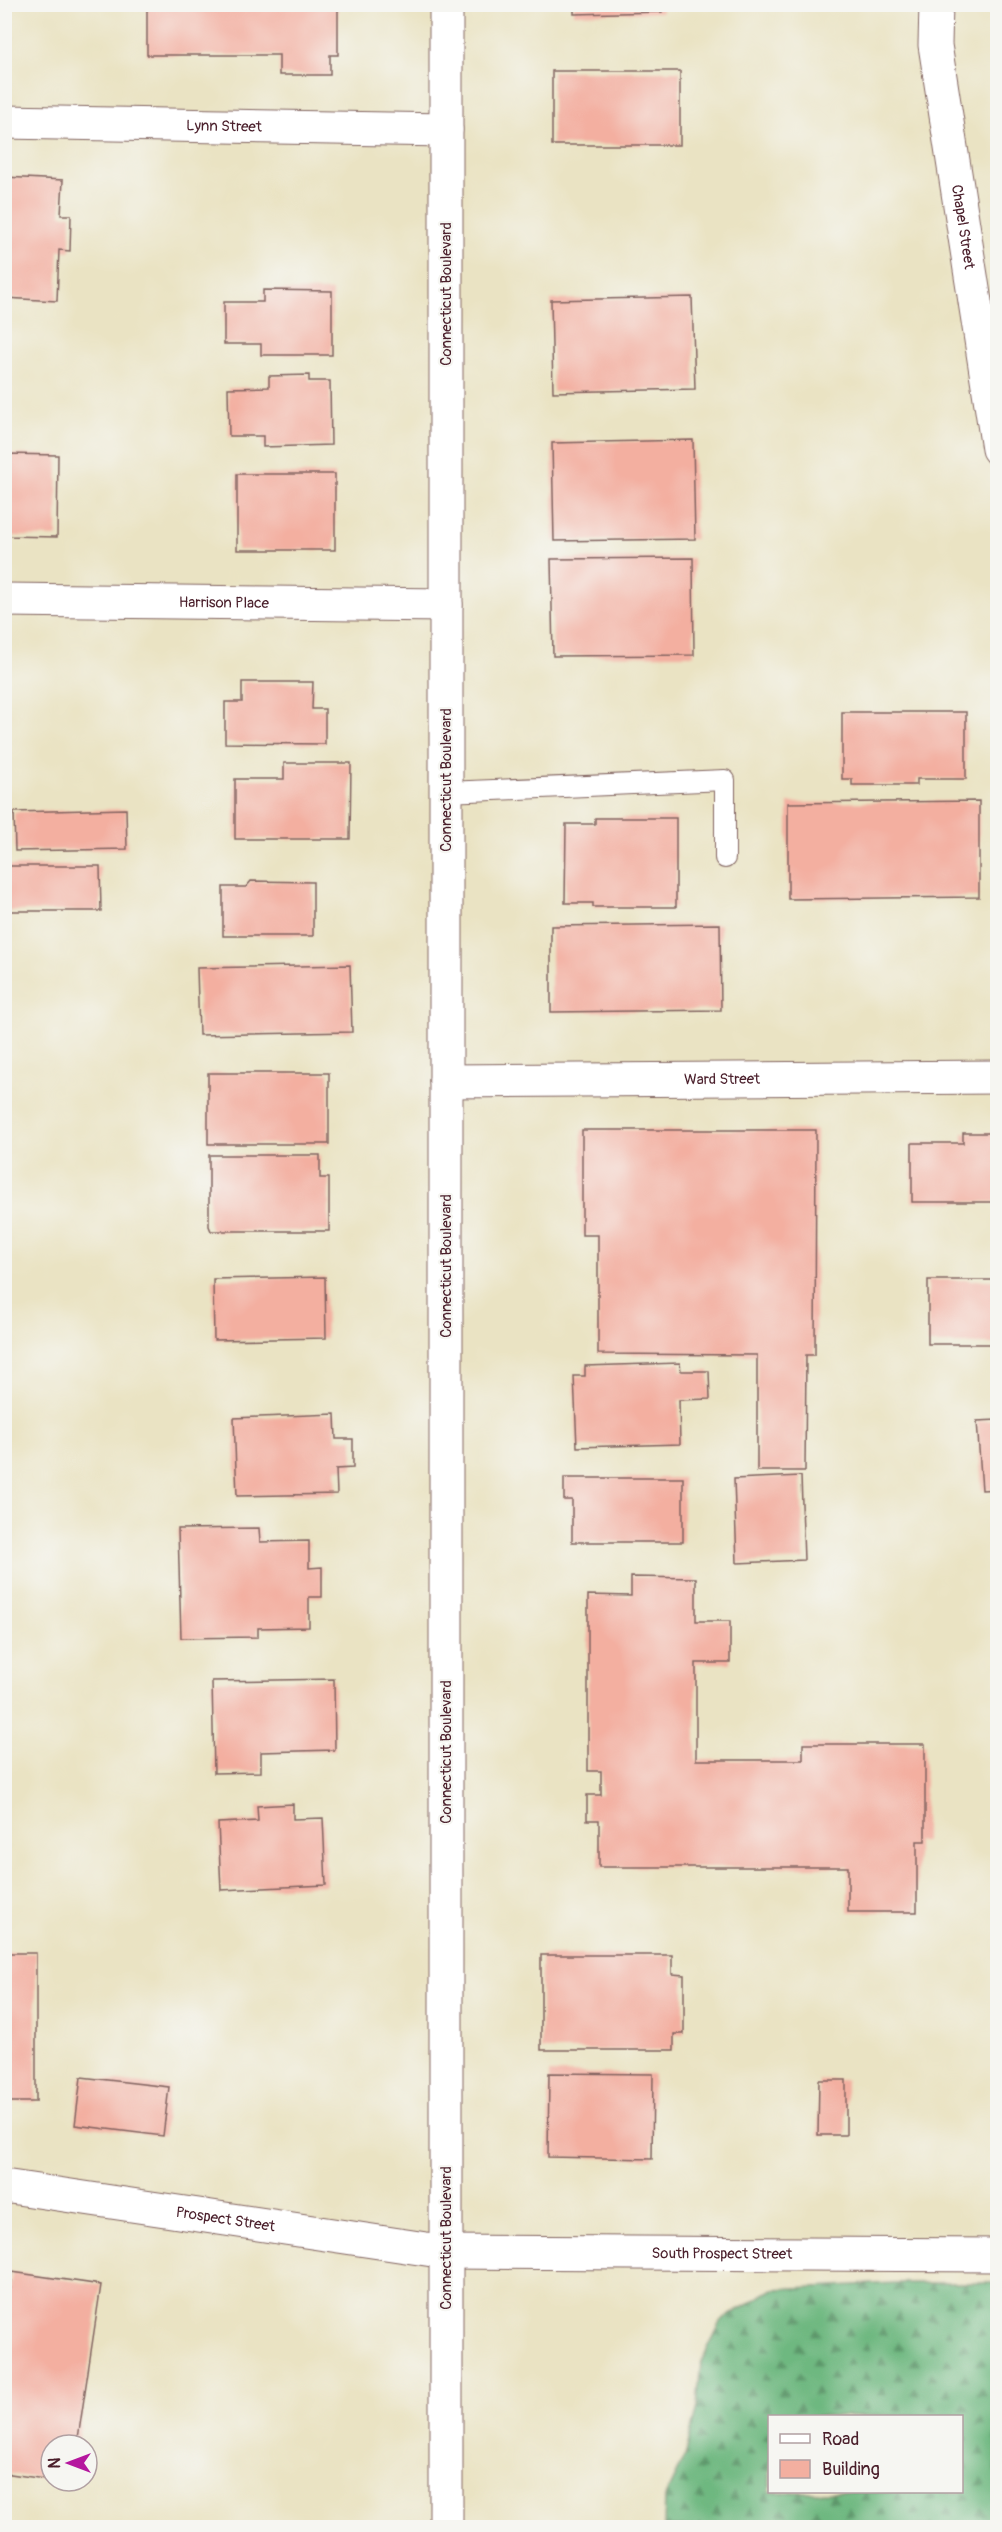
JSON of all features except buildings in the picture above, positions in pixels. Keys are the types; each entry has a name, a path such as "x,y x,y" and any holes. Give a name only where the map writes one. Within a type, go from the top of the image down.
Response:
{"main road":[{"name":"Connecticut Boulevard","path":"446,4 446,2528"},
{"name":"Chapel Street","path":"936,4 935,45 998,449"},
{"name":"Lynn Street","path":"4,122 446,130"},
{"name":"Harrison Place","path":"4,600 446,605"},
{"name":"Ward Street","path":"446,1081 998,1077"},
{"name":"Prospect Street","path":"4,2186 446,2252"},
{"name":"South Prospect Street","path":"446,2252 998,2255"}],"lane":[{"path":"446,792 725,780 725,858"}],"green space":[{"path":"896,2283 997,2283 997,2527 664,2527 665,2497 686,2453 697,2407 701,2362 722,2320 773,2289"}]}
